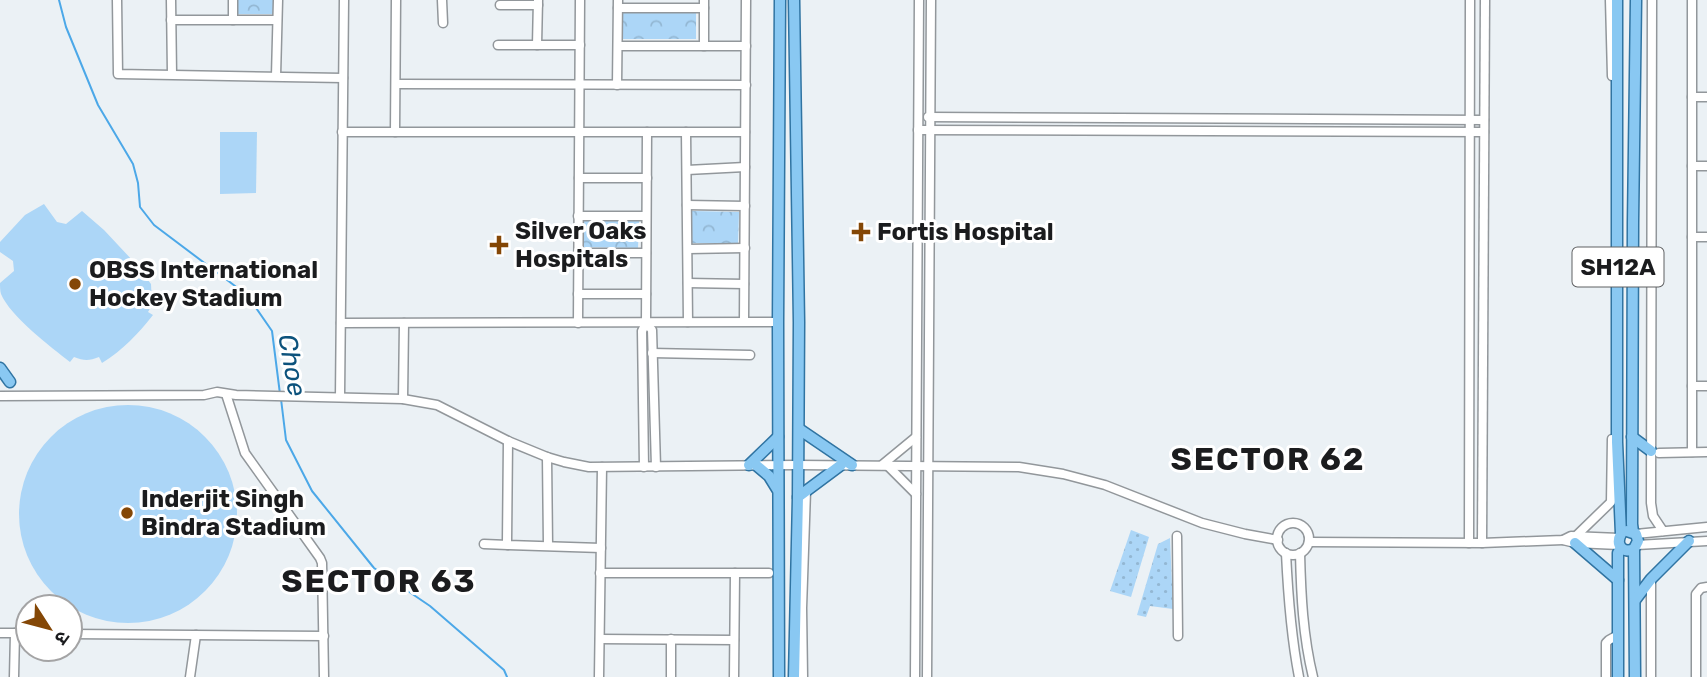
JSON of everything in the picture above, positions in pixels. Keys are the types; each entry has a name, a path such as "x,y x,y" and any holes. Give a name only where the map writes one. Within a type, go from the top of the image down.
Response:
{"main road":[{"path":"779,677 780,0"},
{"path":"794,0 799,322 798,465 802,494 794,677"},
{"name":"SH12A","path":"1617,0 1619,223 1615,442 1620,541 1618,677"},
{"name":"SH12A","path":"1634,677 1635,540 1632,437 1636,0"},
{"path":"0,368 10,382"},
{"path":"799,429 847,465 802,494"},
{"path":"778,437 753,465 769,476 779,492"},
{"path":"1632,437 1655,452"},
{"path":"1628,531 1635,540 1629,551 1620,541 1628,531"},
{"path":"1575,540 1618,580"},
{"path":"1635,600 1651,579 1689,541"}],"street":[{"path":"117,0 118,73 344,78"},
{"path":"171,0 172,74"},
{"path":"233,0 233,20"},
{"path":"276,76 278,0"},
{"path":"341,397 344,0"},
{"path":"396,0 396,132"},
{"path":"442,0 443,23"},
{"path":"578,323 580,0"},
{"path":"744,321 746,0"},
{"path":"915,677 919,0"},
{"path":"927,677 931,0"},
{"path":"1469,543 1470,0"},
{"path":"1482,543 1485,0"},
{"path":"1575,540 1611,502 1615,442 1614,120 1610,0"},
{"path":"1652,0 1655,452 1651,510 1663,531"},
{"path":"1692,0 1692,452"},
{"path":"500,5 538,3 537,45"},
{"path":"618,85 618,4 704,4 704,46"},
{"path":"171,20 277,19"},
{"path":"498,45 580,45"},
{"path":"618,46 746,47"},
{"path":"396,84 746,85"},
{"path":"1692,97 1707,97"},
{"path":"918,117 1484,120"},
{"path":"1024,118 1024,131"},
{"path":"1217,132 1218,119"},
{"path":"1311,120 1311,132"},
{"path":"918,130 1484,132"},
{"path":"342,132 745,132"},
{"path":"644,467 642,331 646,323 647,132"},
{"path":"686,132 688,322"},
{"path":"1692,166 1707,166"},
{"path":"687,170 745,167"},
{"path":"579,178 646,178"},
{"path":"687,205 745,205"},
{"path":"578,216 646,216"},
{"path":"1692,237 1707,237"},
{"path":"688,249 745,248"},
{"path":"578,253 646,253"},
{"path":"688,283 744,284"},
{"path":"1470,288 1483,286"},
{"path":"578,294 646,294"},
{"path":"341,323 778,322"},
{"path":"403,399 404,323"},
{"path":"646,323 652,330 656,467"},
{"path":"652,353 750,355"},
{"path":"1692,386 1707,386"},
{"path":"0,396 204,395 217,392 236,395 403,399 437,405 508,441 547,457 576,465 602,467 1019,467 1063,474 1105,485 1202,523 1278,540"},
{"path":"226,394 245,453 322,563 324,677"},
{"path":"885,465 916,437"},
{"path":"508,441 508,545"},
{"path":"1655,452 1707,452"},
{"path":"547,457 548,545"},
{"path":"885,465 916,494"},
{"path":"599,677 602,467"},
{"path":"802,494 803,677"},
{"path":"1297,523 1308,532 1309,542 1300,553 1293,555 1286,553 1279,546 1278,540 1283,527 1297,523"},
{"path":"1635,540 1663,531 1707,527"},
{"path":"1177,536 1178,636"},
{"path":"1635,540 1707,541"},
{"path":"1309,542 1620,541"},
{"path":"484,544 601,548"},
{"path":"1286,553 1291,633 1299,677"},
{"path":"1300,553 1301,602 1313,677"},
{"path":"600,573 769,573"},
{"path":"734,677 735,573"},
{"path":"1651,579 1651,677"},
{"path":"1696,677 1696,594 1701,588 1707,587"},
{"path":"916,605 928,605"},
{"path":"84,634 324,636"},
{"path":"190,677 196,635"},
{"path":"1606,677 1606,643 1618,635"},
{"path":"600,639 734,640"},
{"path":"671,639 671,677"},
{"path":"1696,656 1707,656"}],"green space":[{"path":"236,0 274,0 274,14 236,14"},
{"path":"622,12 696,12 696,39 622,39"},
{"path":"220,132 257,132 256,193 220,194"},
{"name":"OBSS International Hockey Stadium","path":"44,204 57,222 66,224 82,211 104,230 151,284 152,305 148,312 153,315 130,341 102,363 99,357 86,360 74,357 70,362 22,321 1,294 0,283 14,271 13,261 0,252 0,242 25,215"},
{"path":"692,211 739,212 738,244 692,243"},
{"path":"583,220 639,221 638,248 582,247"},
{"name":"Inderjit Singh Bindra Stadium","path":"117,405 149,407 170,413 189,423 219,453 229,472 237,503 235,535 229,556 219,575 189,605 170,615 139,623 117,623 86,615 84,593 53,593 37,575 27,556 19,525 21,493 27,472 37,453 67,423 86,413"},
{"path":"1131,530 1149,537 1131,597 1110,591"},
{"path":"1170,538 1173,609 1150,606 1146,617 1137,615 1158,544"}],"waterway":[{"name":"Choe","path":"59,0 66,27 98,105 133,164 140,207 154,225 247,295 272,331 280,394"},
{"name":"Choe","path":"281,399 286,440 312,491 374,568 430,606 504,670 507,677"}],"place":[{"name":"Fortis Hospital","path":"861,232"},
{"name":"Silver Oaks Hospitals","path":"499,245"},
{"name":"OBSS International Hockey Stadium","path":"75,284"},
{"name":"Inderjit Singh Bindra Stadium","path":"127,513"}],"district":[{"name":"SECTOR 62","path":"1268,459"},
{"name":"SECTOR 63","path":"379,581"}]}
